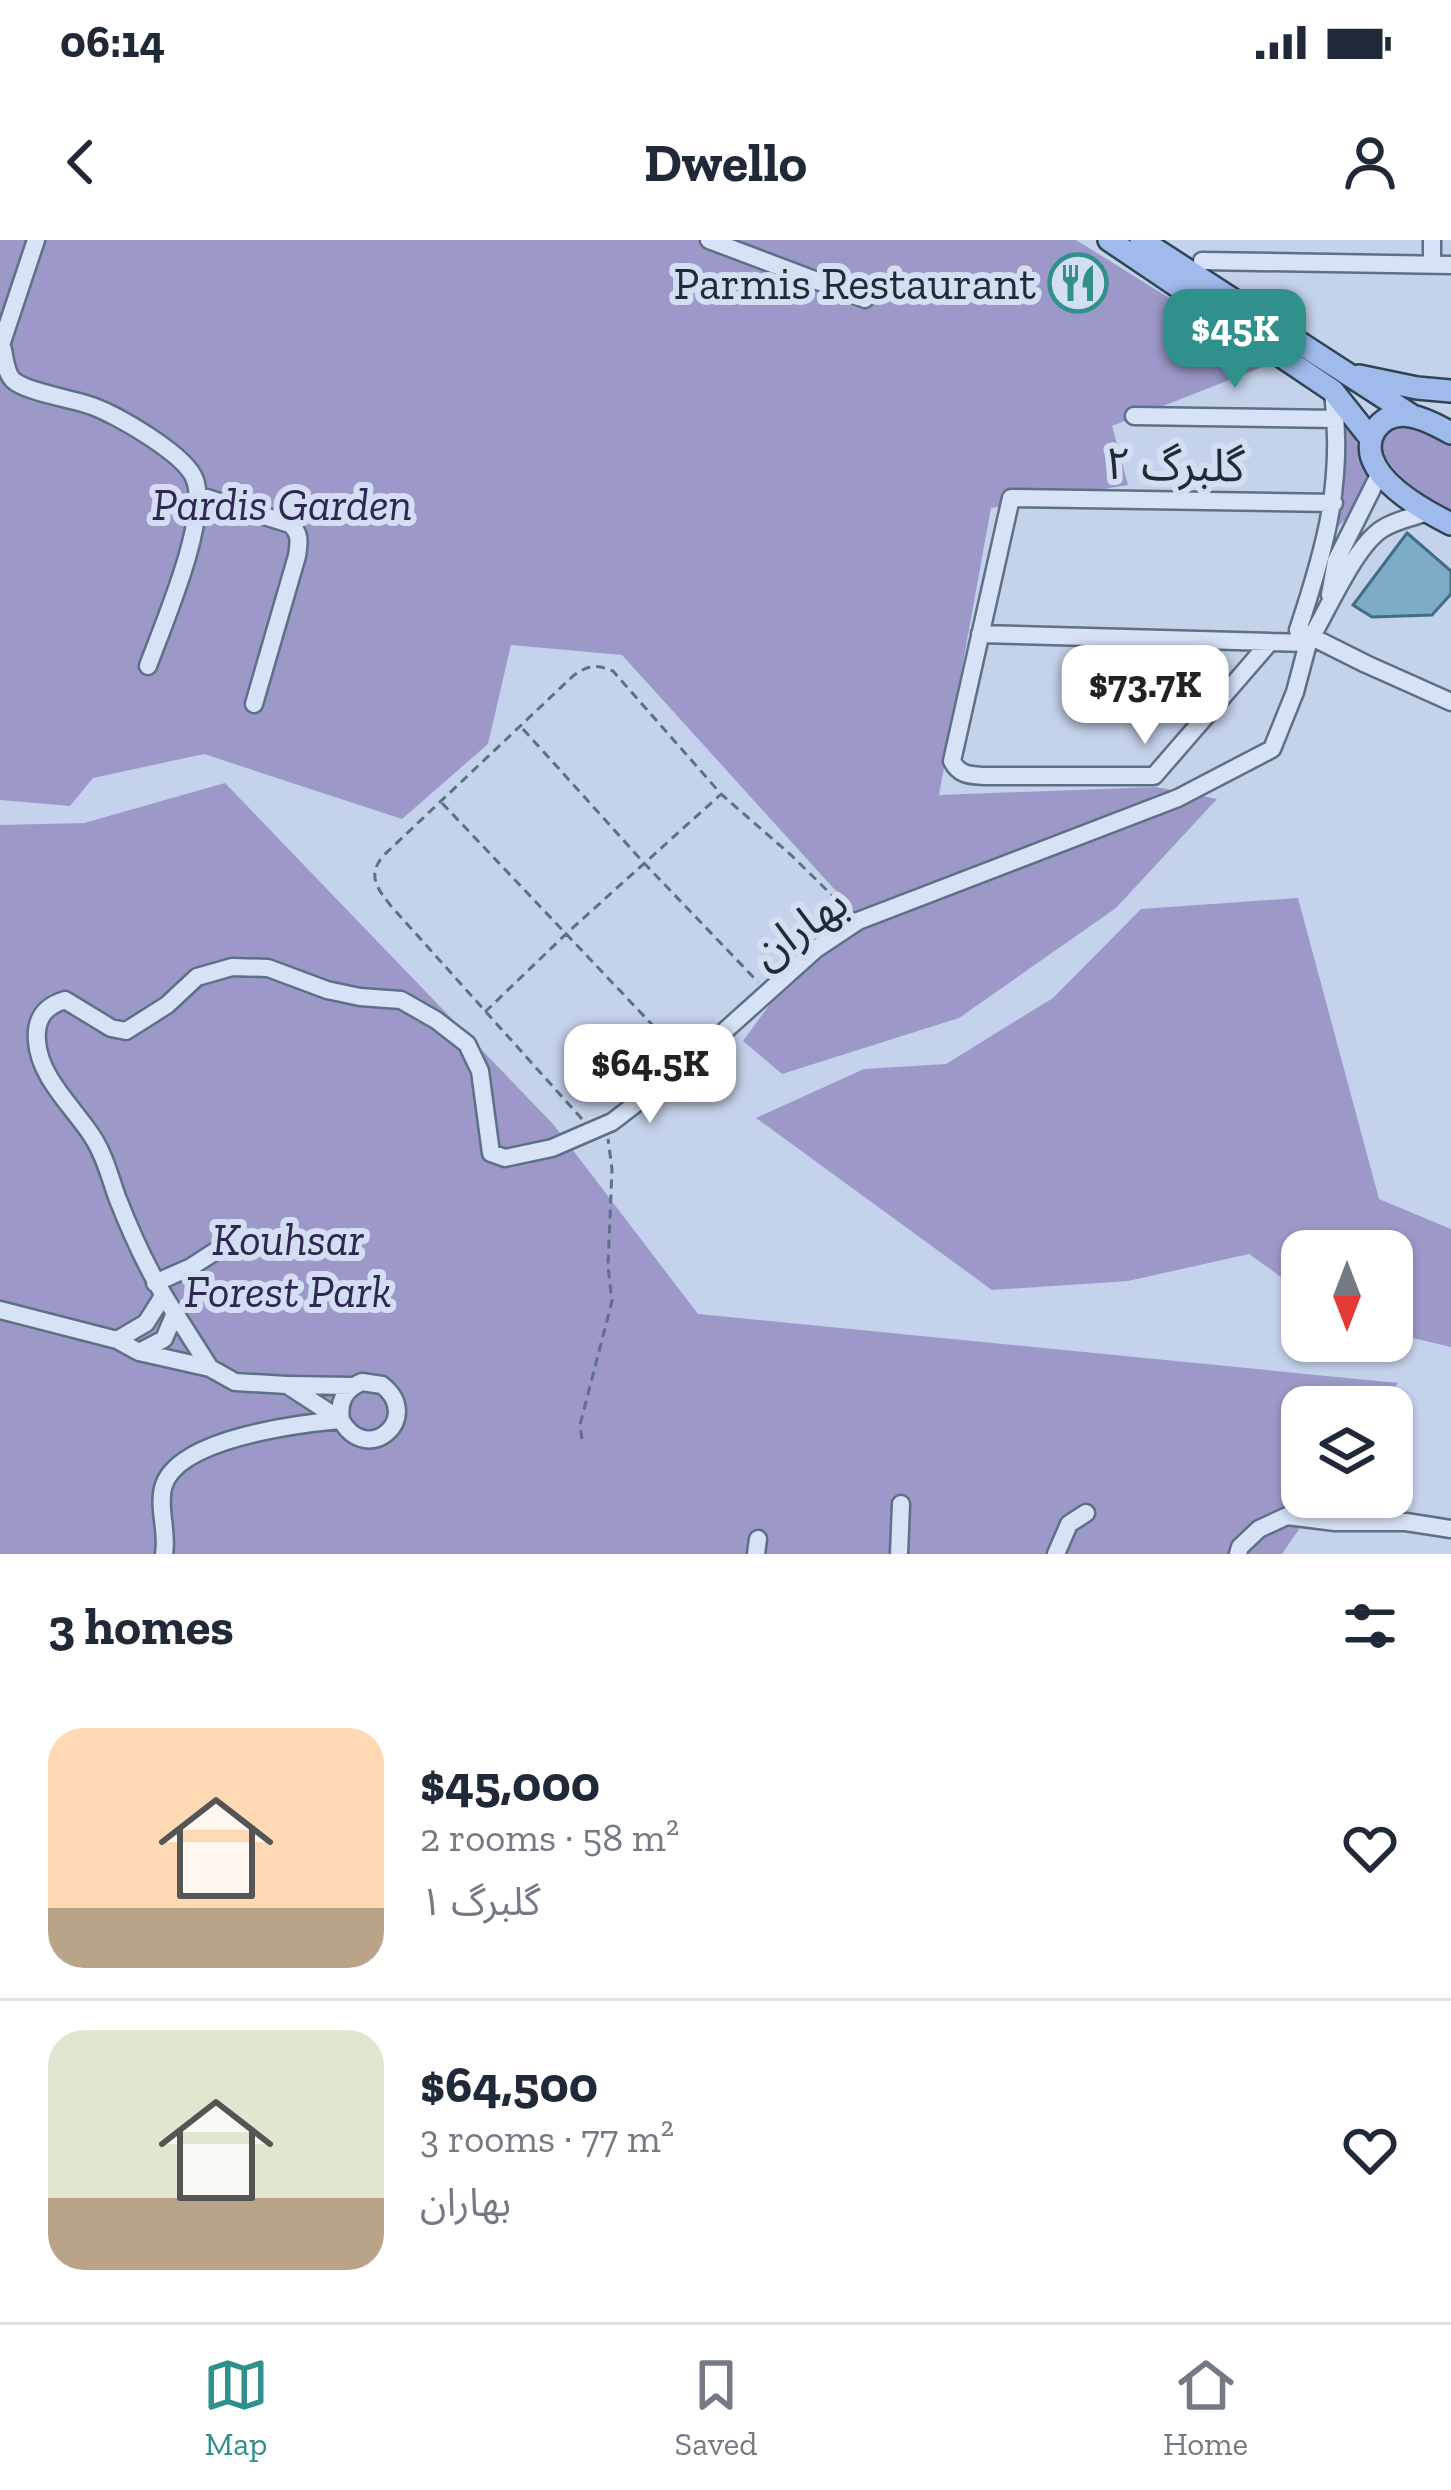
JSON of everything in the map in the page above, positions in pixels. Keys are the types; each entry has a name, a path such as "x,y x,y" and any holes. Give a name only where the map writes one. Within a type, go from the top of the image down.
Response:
{"main road":[{"path":"1109,240 1337,382 1449,431"},
{"path":"1141,240 1337,382 1371,439"},
{"path":"1337,382 1387,382 1451,391"},
{"path":"1414,417 1401,414 1377,427 1371,457 1395,487 1451,524"}],"street":[{"path":"36,240 1,347 12,380 95,406 176,453 196,480 191,549 148,666"},
{"path":"709,240 865,299"},
{"path":"1202,261 1442,265 1432,240"},
{"name":"بهاران","path":"210,1368 142,1260 95,1141 44,1065 36,1043 39,1018 50,1005 65,1000 111,1028 126,1031 166,1005 196,977 232,968 268,968 327,990 401,1000 466,1044 480,1071 491,1154 506,1158 552,1148 600,1129 688,1063 816,949 857,921 1178,798 1272,749 1295,692 1334,503 1337,382"},
{"path":"1134,416 1336,418"},
{"path":"1326,613 1336,561 1381,471"},
{"path":"197,495 297,530 297,556 254,704"},
{"name":"گلبرگ ۲","path":"980,634 1009,501 1015,497 1334,503"},
{"path":"1303,636 1326,613 1363,546 1402,519 1429,512"},
{"path":"1270,642 1154,776 984,776 963,774 952,760 980,634 1270,642 1303,636 1451,702"},
{"path":"117,1340 146,1323 159,1290 239,1236"},
{"path":"0,1310 210,1368 235,1382 352,1386 372,1382 382,1385 395,1400 397,1419 386,1434 369,1440 351,1434 340,1420 286,1384"},
{"path":"139,1352 164,1339 175,1313"},
{"path":"340,1420 341,1401 352,1386"},
{"path":"164,1554 163,1490 169,1472 182,1460 287,1425 340,1420"},
{"path":"899,1554 901,1504"},
{"path":"1056,1554 1069,1524 1085,1513"},
{"path":"1238,1554 1259,1528 1287,1516 1451,1529"}],"path":[{"path":"582,1439 580,1425 612,1301 608,1266 612,1169 600,1129 485,1012 391,906 373,878 374,867 573,676 598,665 613,671 721,794 857,921"},
{"path":"521,727 767,992"},
{"path":"485,1012 721,794"},
{"path":"439,801 688,1063"}],"green space":[{"name":"Pardis Garden","path":"0,240 1076,240 1200,317 1265,366 1112,426 1128,485 991,508 939,795 1156,787 1217,799 1116,908 959,1018 782,1074 743,1041 845,901 622,655 511,645 488,744 402,819 204,754 93,778 70,806 0,800"},
{"path":"1340,408 1369,480 1362,500 1337,528 1341,487"},
{"path":"1393,427 1413,428 1451,445 1451,511 1407,481 1389,462 1380,439"},
{"name":"Kouhsar Forest Park","path":"225,783 553,1124 698,1314 1398,1383 1281,1386 1281,1518 1307,1518 1282,1554 0,1554 0,825 84,823"},
{"path":"1298,898 1379,1199 1451,1229 1451,1347 1413,1338 1413,1230 1281,1230 1281,1277 1249,1254 1128,1281 992,1290 756,1118 864,1069 946,1064 1053,998 1141,909"}],"building":[{"path":"1407,533 1451,571 1451,594 1432,615 1372,617 1353,605"}],"place":[{"name":"Parmis Restaurant","path":"1078,283"}]}
